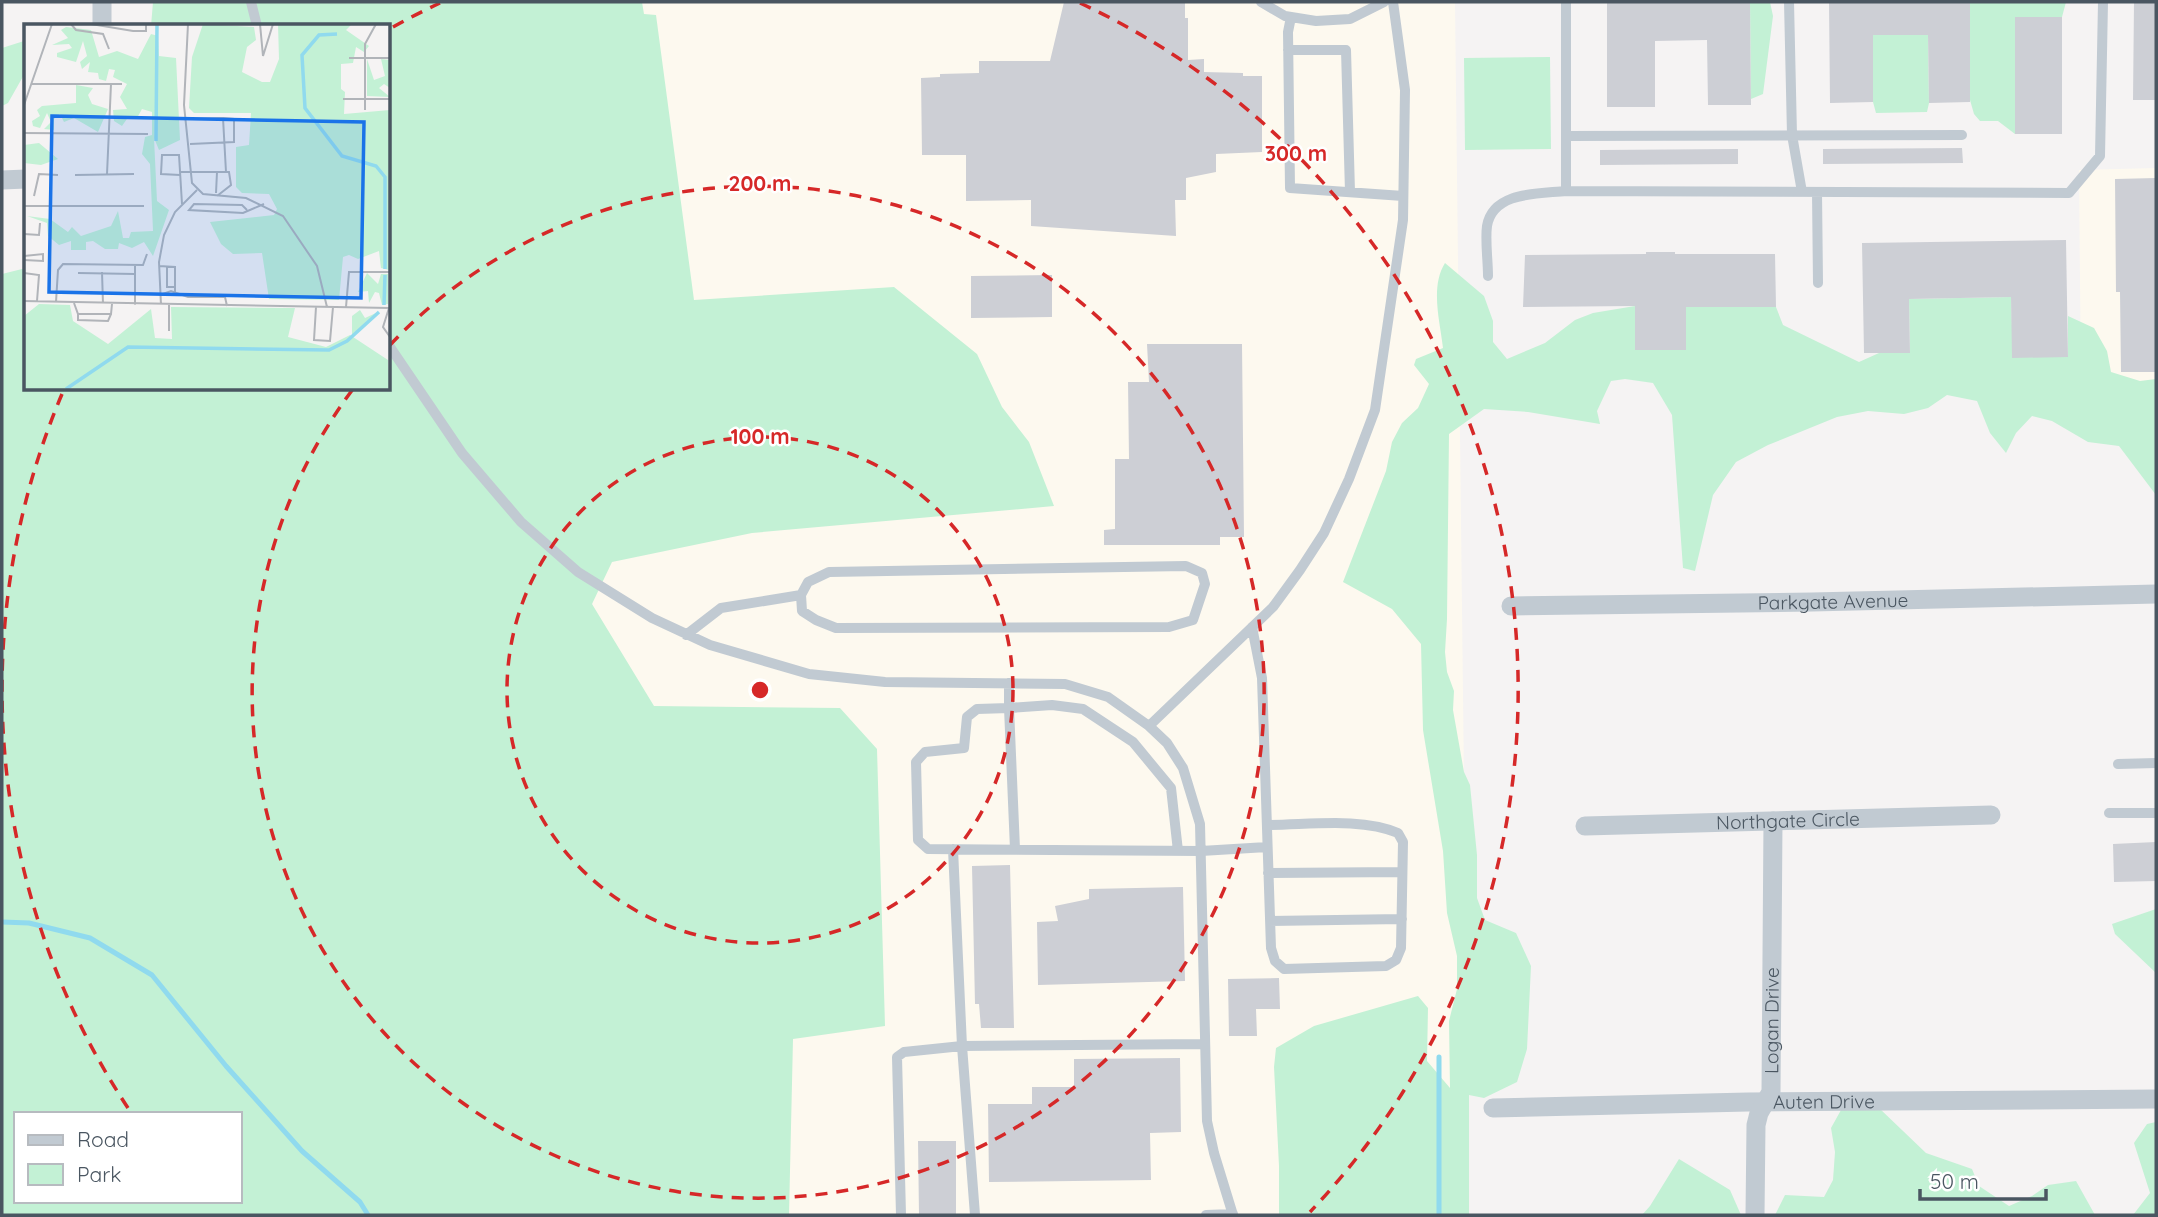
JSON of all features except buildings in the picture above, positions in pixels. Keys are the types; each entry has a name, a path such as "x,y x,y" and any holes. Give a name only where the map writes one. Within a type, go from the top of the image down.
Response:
{"street":[{"path":"102,2 103,24"},
{"path":"2,180 24,179"},
{"name":"Parkgate Avenue","path":"1511,606 1812,603 2156,594"},
{"name":"Northgate Circle","path":"1585,826 1991,815"},
{"name":"Logan Drive","path":"1755,1215 1756,1125 1759,1113 1772,1092 1773,821"},
{"name":"Auten Drive","path":"1493,1108 1767,1102 2156,1099"}],"lane":[{"path":"251,2 256,24"},
{"path":"1261,2 1291,17 1316,21 1350,19 1384,2"},
{"path":"1149,726 1273,607 1324,533 1349,479 1375,410 1403,220 1405,90 1394,2"},
{"path":"1566,2 1566,191"},
{"path":"1789,2 1792,135 1802,192"},
{"path":"1488,276 1487,226 1493,210 1513,197 1566,191 2069,193 2100,156 2103,2"},
{"path":"1291,17 1288,32 1290,188 1404,196"},
{"path":"1288,50 1346,50 1350,192"},
{"path":"1566,136 1962,135"},
{"path":"1817,192 1818,283"},
{"path":"390,347 462,453 521,522 578,572 652,618 686,635 759,661 809,674 885,682 1052,683 1097,694 1108,697 1149,726 1167,744 1183,768 1200,824 1207,1121 1233,1215 1206,1215"},
{"path":"1186,566 1202,573 1205,584 1193,620 1169,627 836,628 802,611 801,595 808,582 829,572 1186,566"},
{"path":"686,635 721,608 801,595"},
{"path":"1252,627 1262,678 1270,921 1275,961 1283,969 1386,966 1395,960 1401,948 1402,919 1403,842 1398,833 1382,826 1267,825"},
{"path":"1009,683 1015,849"},
{"path":"1178,851 1171,788 1133,742 1083,709 1052,705 977,709 967,717 964,748 925,752 916,762 918,840 928,849 1015,849 1178,851 1201,851 1267,847"},
{"path":"2118,764 2156,763"},
{"path":"2109,813 2156,813"},
{"path":"953,849 962,1046 975,1215"},
{"path":"1268,873 1402,872"},
{"path":"1270,921 1402,919"},
{"path":"901,1215 897,1057 904,1052 962,1046 1204,1044"}],"shaded area":[{"path":"593,2 1455,2 1469,1215 592,1215"},
{"path":"2156,168 2156,390 2081,391 2079,170"}],"green space":[{"path":"153,2 642,2 644,14 656,15 694,300 894,287 977,354 1002,407 1029,442 1054,506 752,533 612,562 592,604 654,706 840,708 877,749 885,1026 793,1039 789,1215 2,1215 2,274 24,268 24,390 390,390 390,24 151,24"},
{"path":"1750,2 1770,2 1773,16 1763,94 1751,99"},
{"path":"1970,2 2066,2 2062,17 2015,17 2015,134 1998,121 1980,121 1974,114 1970,100"},
{"path":"1873,35 1928,35 1927,112 1876,113 1873,102"},
{"path":"24,41 24,75 8,103 2,106 2,48"},
{"path":"1550,57 1551,149 1465,150 1464,58"},
{"path":"1445,263 1484,296 1493,321 1493,342 1507,359 1545,343 1575,320 1593,313 1635,306 1635,350 1686,350 1686,307 1776,307 1783,325 1859,362 1879,353 1910,352 1909,299 2011,297 2013,357 2068,356 2068,316 2094,328 2107,351 2111,372 2140,381 2156,379 2156,495 2119,446 2088,442 2052,421 2032,416 2016,433 2006,453 1990,433 1977,401 1947,395 1928,408 1904,414 1868,411 1837,417 1768,445 1736,462 1713,495 1695,571 1683,568 1672,415 1653,383 1625,379 1611,381 1597,411 1600,424 1528,412 1484,409 1449,434 1445,652 1447,672 1454,691 1453,710 1464,772 1470,785 1477,855 1477,898 1485,920 1516,933 1531,966 1527,1049 1517,1082 1484,1098 1469,1095 1469,1215 1279,1215 1274,1067 1276,1048 1314,1026 1418,996 1428,1008 1427,1061 1450,1088 1449,1021 1457,989 1457,956 1447,913 1443,851 1423,730 1421,644 1392,609 1343,582 1386,471 1392,442 1402,423 1418,408 1429,384 1414,365 1416,359 1443,348 1437,293 1440,272"},
{"path":"2156,909 2156,973 2115,934 2112,924"},
{"path":"1879,1108 1926,1153 1972,1169 1979,1186 2009,1206 2048,1185 2076,1181 2095,1215 1775,1215 1785,1195 1824,1197 1833,1180 1835,1152 1831,1128 1841,1110"},
{"path":"2156,1122 2156,1215 2133,1215 2150,1193 2134,1143 2147,1124"},
{"path":"1679,1159 1730,1190 1741,1215 1642,1215"}],"waterway":[{"path":"2,922 29,923 90,938 152,975 226,1066 302,1151 360,1202 368,1215"},
{"path":"1439,1057 1439,1215"}]}
